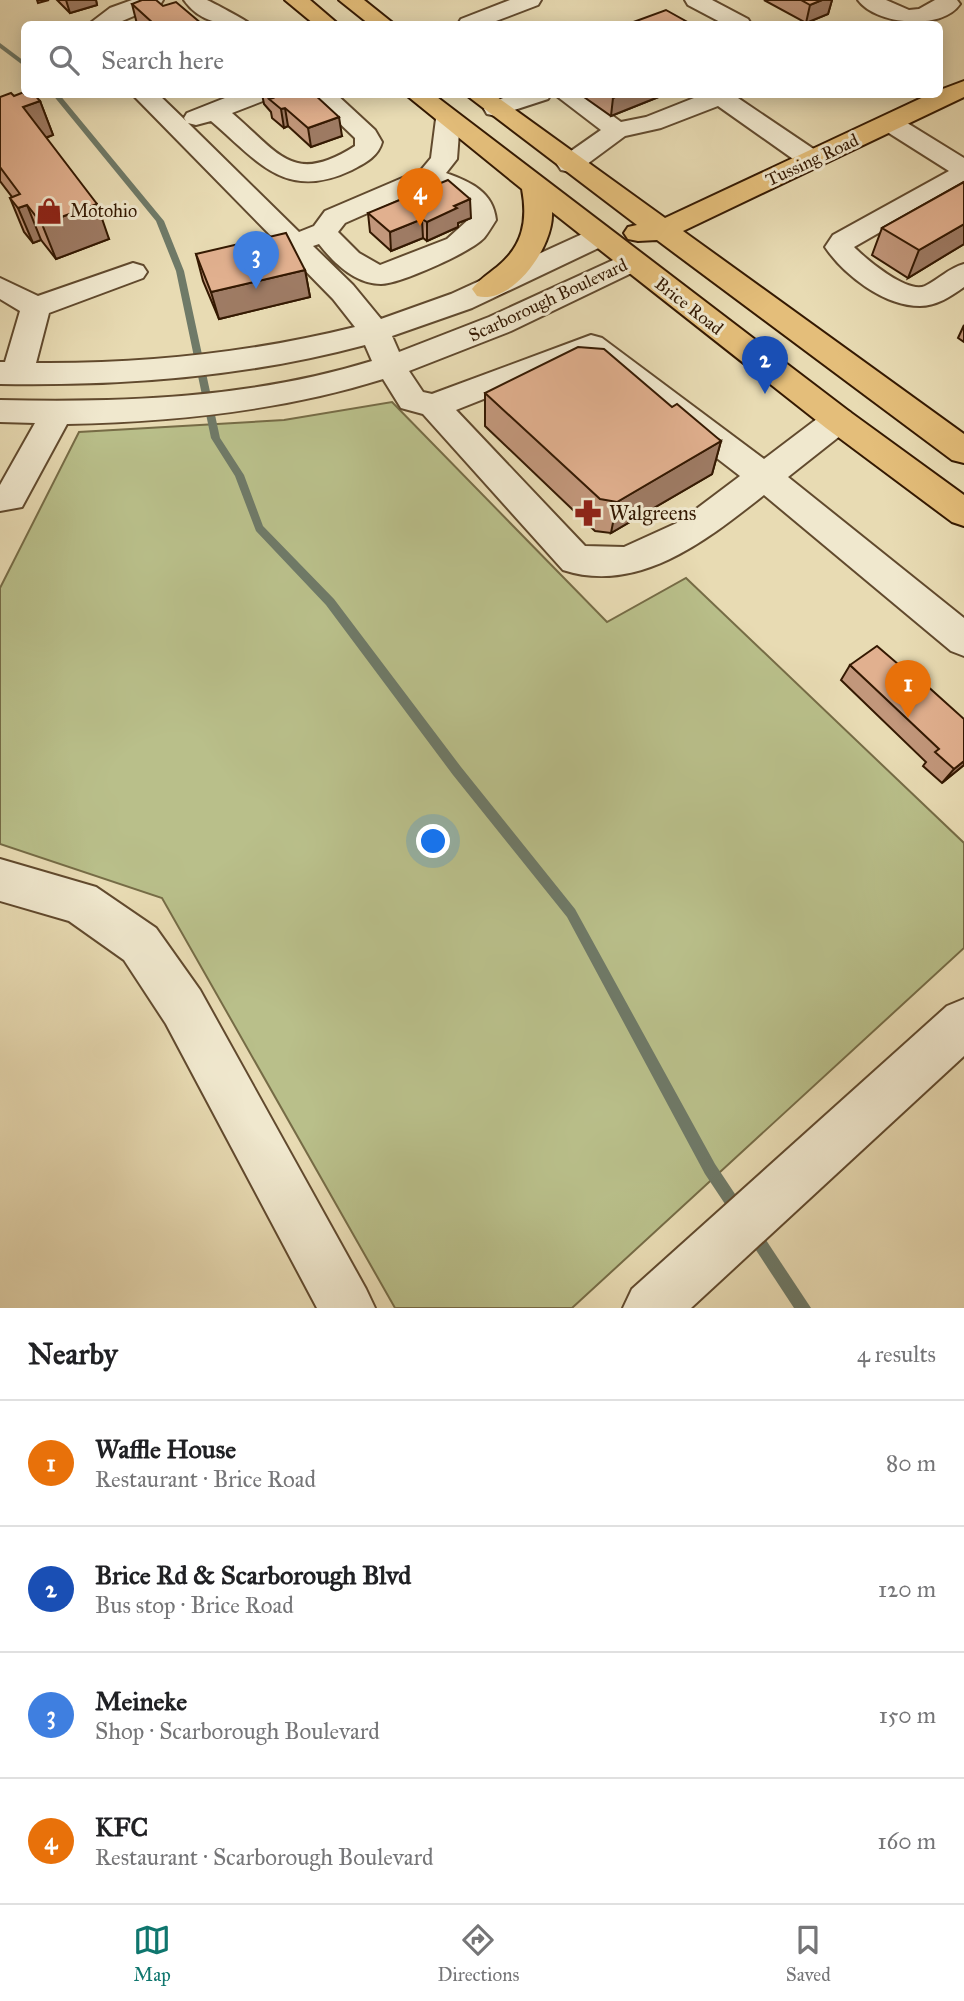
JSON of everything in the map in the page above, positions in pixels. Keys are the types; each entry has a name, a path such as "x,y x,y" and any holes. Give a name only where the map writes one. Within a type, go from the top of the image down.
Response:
{"main road":[{"path":"296,0 323,21"},
{"path":"350,0 379,21"},
{"name":"Tussing Road","path":"943,98 964,88"},
{"name":"Brice Road","path":"422,98 838,421 964,513"},
{"name":"Tussing Road","path":"660,231 943,98"},
{"name":"Brice Road","path":"487,102 964,451"},
{"path":"487,289 518,266 534,245 539,225 539,201 535,185"},
{"name":"Scarborough Boulevard","path":"599,237 660,231"},
{"name":"Scarborough Boulevard","path":"632,262 660,231"}],"street":[{"path":"105,21 152,0"},
{"path":"484,21 530,0"},
{"path":"696,0 734,21"},
{"path":"867,10 890,10 907,17 923,17 949,4 946,0"},
{"path":"203,13 229,21"},
{"path":"148,98 343,292 375,332 404,362 412,400 434,407 576,559 626,561 692,532 838,421"},
{"path":"176,125 249,98"},
{"path":"215,111 279,166 293,173 313,174 329,170 367,150 369,142 366,135 325,98"},
{"path":"487,102 513,98"},
{"path":"572,98 617,130"},
{"path":"570,164 617,130 652,123 707,99 812,160"},
{"path":"631,108 652,123"},
{"path":"296,244 324,232 335,217 430,176 444,159 448,119"},
{"path":"890,123 964,171 843,241 839,247 854,264 912,298 926,297 964,273"},
{"path":"324,232 333,244 368,273 382,275 456,246 480,226 484,214 481,205 466,191 430,176"},
{"name":"Scarborough Boulevard","path":"8,373 154,373 261,359 375,332 440,310 599,237"},
{"name":"Scarborough Boulevard","path":"0,411 143,412 271,395 404,362 494,327 632,262"},
{"path":"8,373 36,307 133,272"},
{"path":"0,287 36,307"},
{"path":"434,407 591,345 766,478 964,640"},
{"path":"3,505 57,413"},
{"path":"0,880 80,902 140,944 183,1007 347,1308"},
{"path":"670,1291 964,1023"}],"green space":[{"path":"392,402 607,622 686,578 964,843 964,948 572,1308 395,1308 162,898 0,844 0,588 79,432 284,420"}],"building":[{"path":"142,0 156,0 163,6 176,2 198,21 151,21 132,4"},
{"path":"801,0 822,0 810,5"},
{"path":"666,10 686,21 636,21"},
{"path":"11,93 14,96 21,93 21,98 37,98 40,101 23,107 97,204 42,224 27,205 18,208 10,198 20,194 0,167 0,97"},
{"path":"318,98 339,117 308,128 285,108 281,109 269,99"},
{"path":"448,180 470,199 427,222 422,219 390,232 368,213"},
{"path":"964,182 964,224 919,250 882,228"},
{"path":"286,233 305,270 211,292 196,254"},
{"name":"Walgreens","path":"578,347 604,349 672,407 677,404 721,441 617,502 600,499 485,393"},
{"path":"877,646 913,677 915,675 964,719 964,761 954,769 935,752 939,749 850,665"}],"waterway":[{"path":"0,45 21,62"},
{"path":"58,98 160,221 180,271 216,438 239,475 259,528 330,602 457,771 571,913 710,1169 738,1211"},
{"path":"753,1233 803,1308"}],"place":[{"name":"Motohio","path":"49,211"},
{"name":"KFC","path":"420,226"},
{"name":"Meineke","path":"256,289"},
{"name":"Brice Rd & Scarborough Blvd","path":"765,394"},
{"name":"Walgreens","path":"588,513"},
{"name":"Waffle House","path":"908,718"}]}
